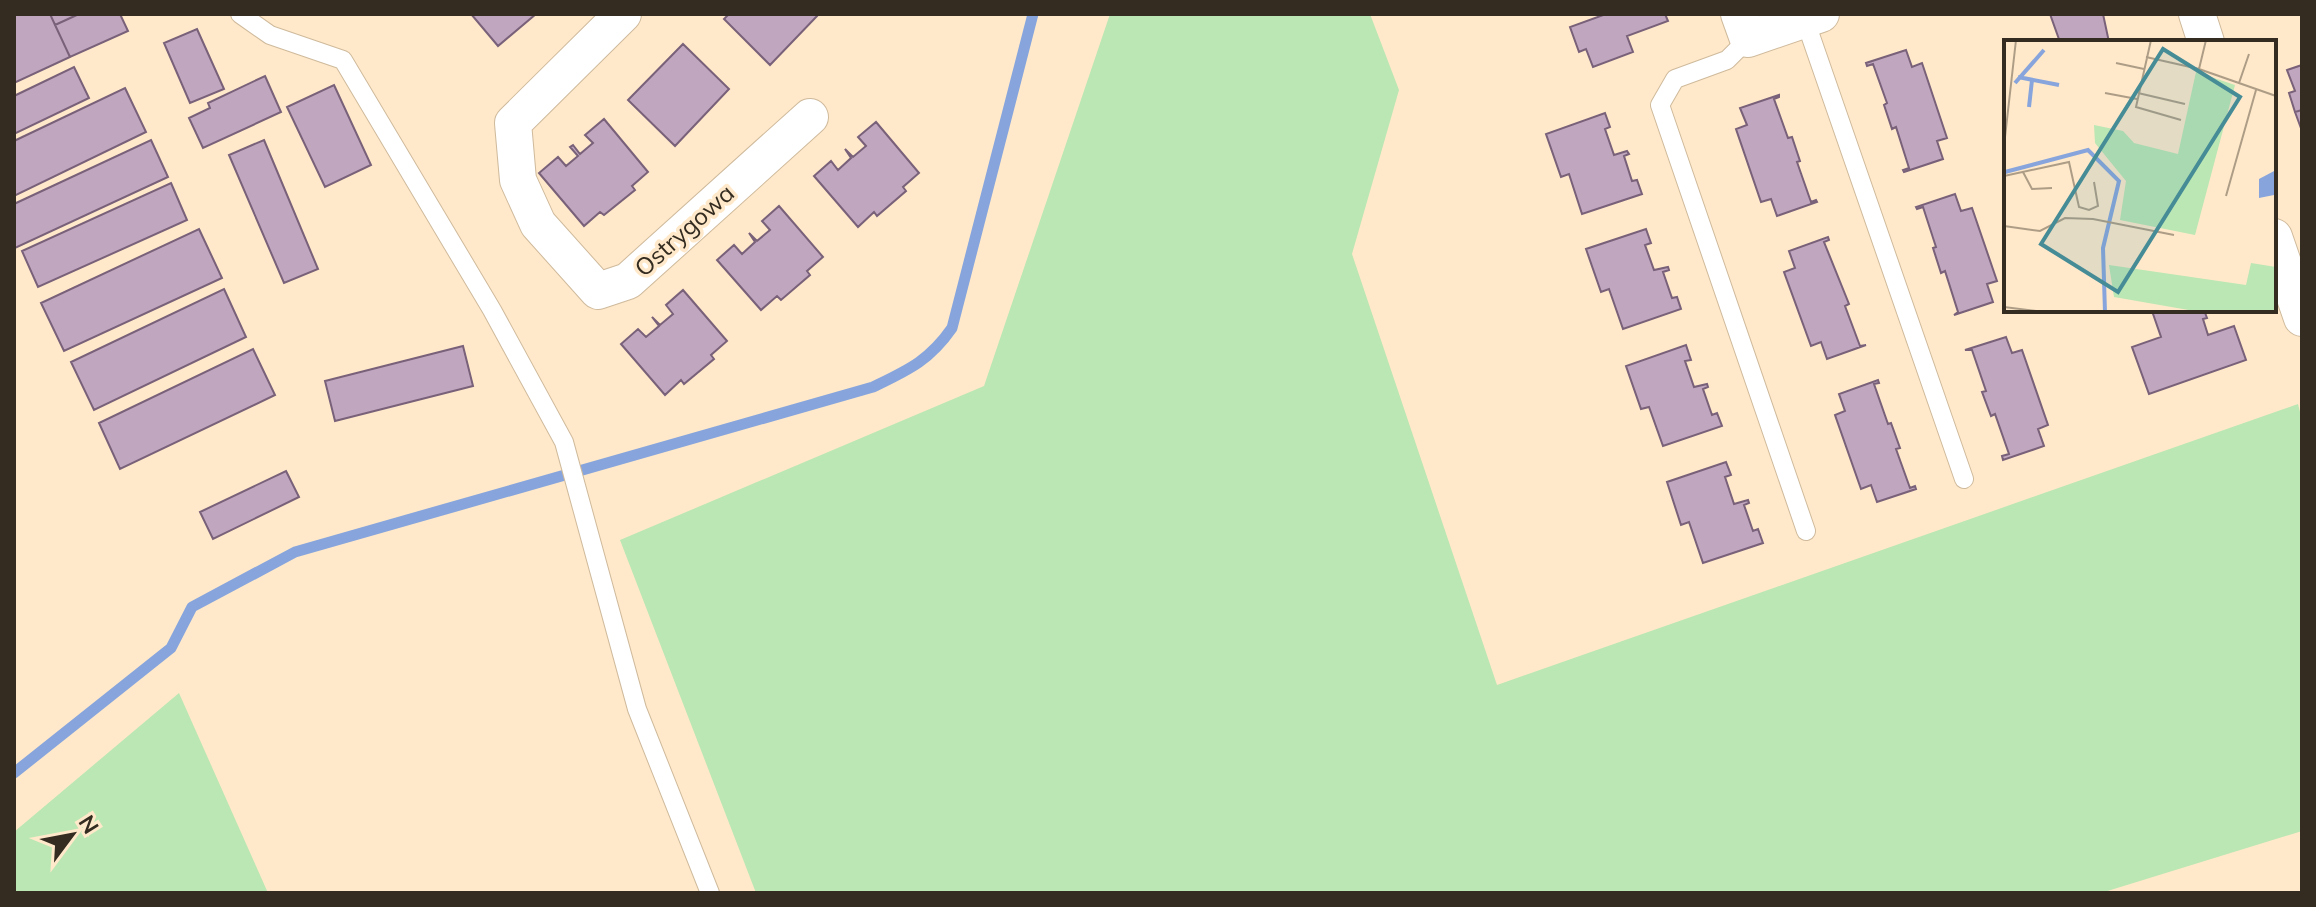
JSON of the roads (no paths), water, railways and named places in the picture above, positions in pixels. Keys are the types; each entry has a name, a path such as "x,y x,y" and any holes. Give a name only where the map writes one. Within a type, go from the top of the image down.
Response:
{"street":[{"name":"Ostrygowa","path":"623,14 513,123 518,180 538,224 598,291 628,281 810,117"},
{"path":"2197,14 2205,40"},
{"path":"1744,26 1813,17"},
{"path":"2276,243 2302,318"}],"lane":[{"path":"240,14 270,35 343,60 492,310 564,442 637,709 710,893"},
{"path":"1813,17 1964,479"},
{"path":"1744,26 1727,60 1675,79 1660,105 1806,531"}],"waterway":[{"path":"14,773 171,648 192,607 295,552 873,387 917,364 935,349 952,328 1033,14"}]}
